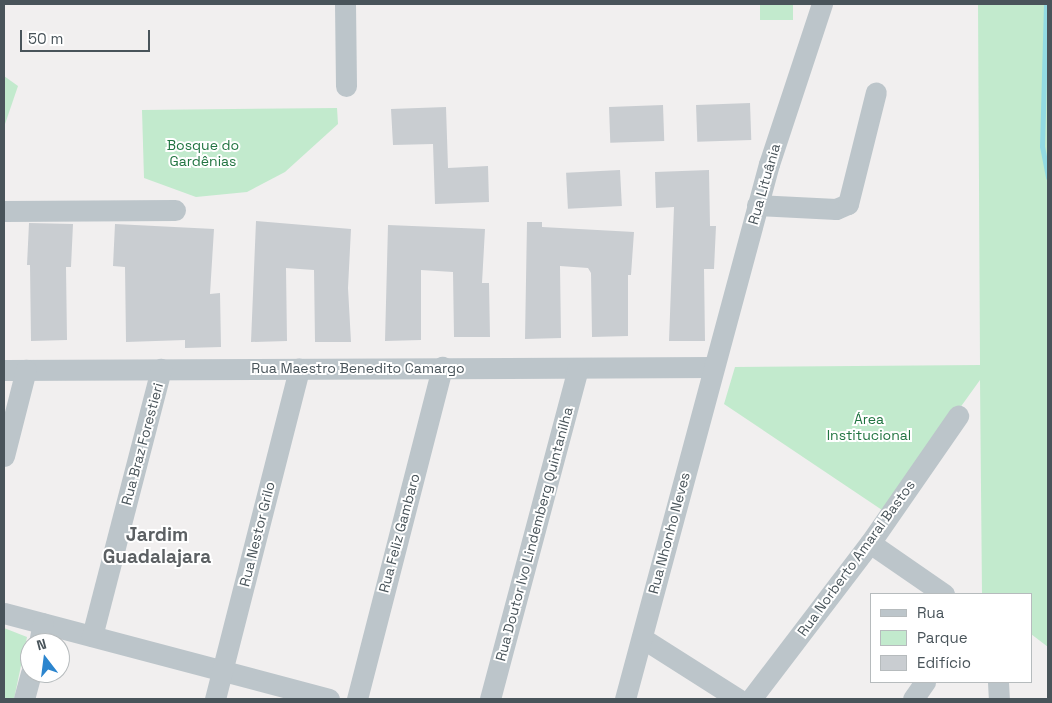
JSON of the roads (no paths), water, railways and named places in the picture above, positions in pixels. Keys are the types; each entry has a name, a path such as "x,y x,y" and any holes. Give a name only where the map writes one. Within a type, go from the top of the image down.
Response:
{"street":[{"path":"345,4 346,86"},
{"name":"Rua Lituânia","path":"713,367 757,205 822,4"},
{"path":"757,205 836,209 848,204 876,92"},
{"path":"4,211 176,210"},
{"name":"Rua Maestro Benedito Camargo","path":"4,370 713,367"},
{"name":"Rua Nhonho Neves","path":"625,699 713,367"},
{"name":"Rua Nestor Grilo","path":"219,683 299,368"},
{"name":"Rua Feliz Gambaro","path":"356,699 442,368"},
{"name":"Rua Braz Forestieri","path":"92,636 161,369"},
{"name":"Rua Doutor Ivo Lindemberg Quintanilha","path":"490,699 578,369"},
{"path":"4,456 26,370"},
{"name":"Rua Norberto Amaral Bastos","path":"752,699 870,543 958,416"},
{"path":"870,543 943,593"},
{"path":"4,613 41,633"},
{"path":"70,635 92,636 198,663 219,683 272,699"},
{"path":"642,638 738,699"},
{"path":"24,699 28,683"},
{"path":"219,683 329,699"},
{"path":"914,699 924,683"},
{"path":"998,683 998,699"}],"waterway":[{"path":"1046,4 1042,146 1048,177"}],"district":[{"name":"Jardim Guadalajara","path":"157,546"}],"park label":[{"name":"Bosque do Gardênias","path":"203,154"},
{"name":"Área Institucional","path":"869,428"}]}
